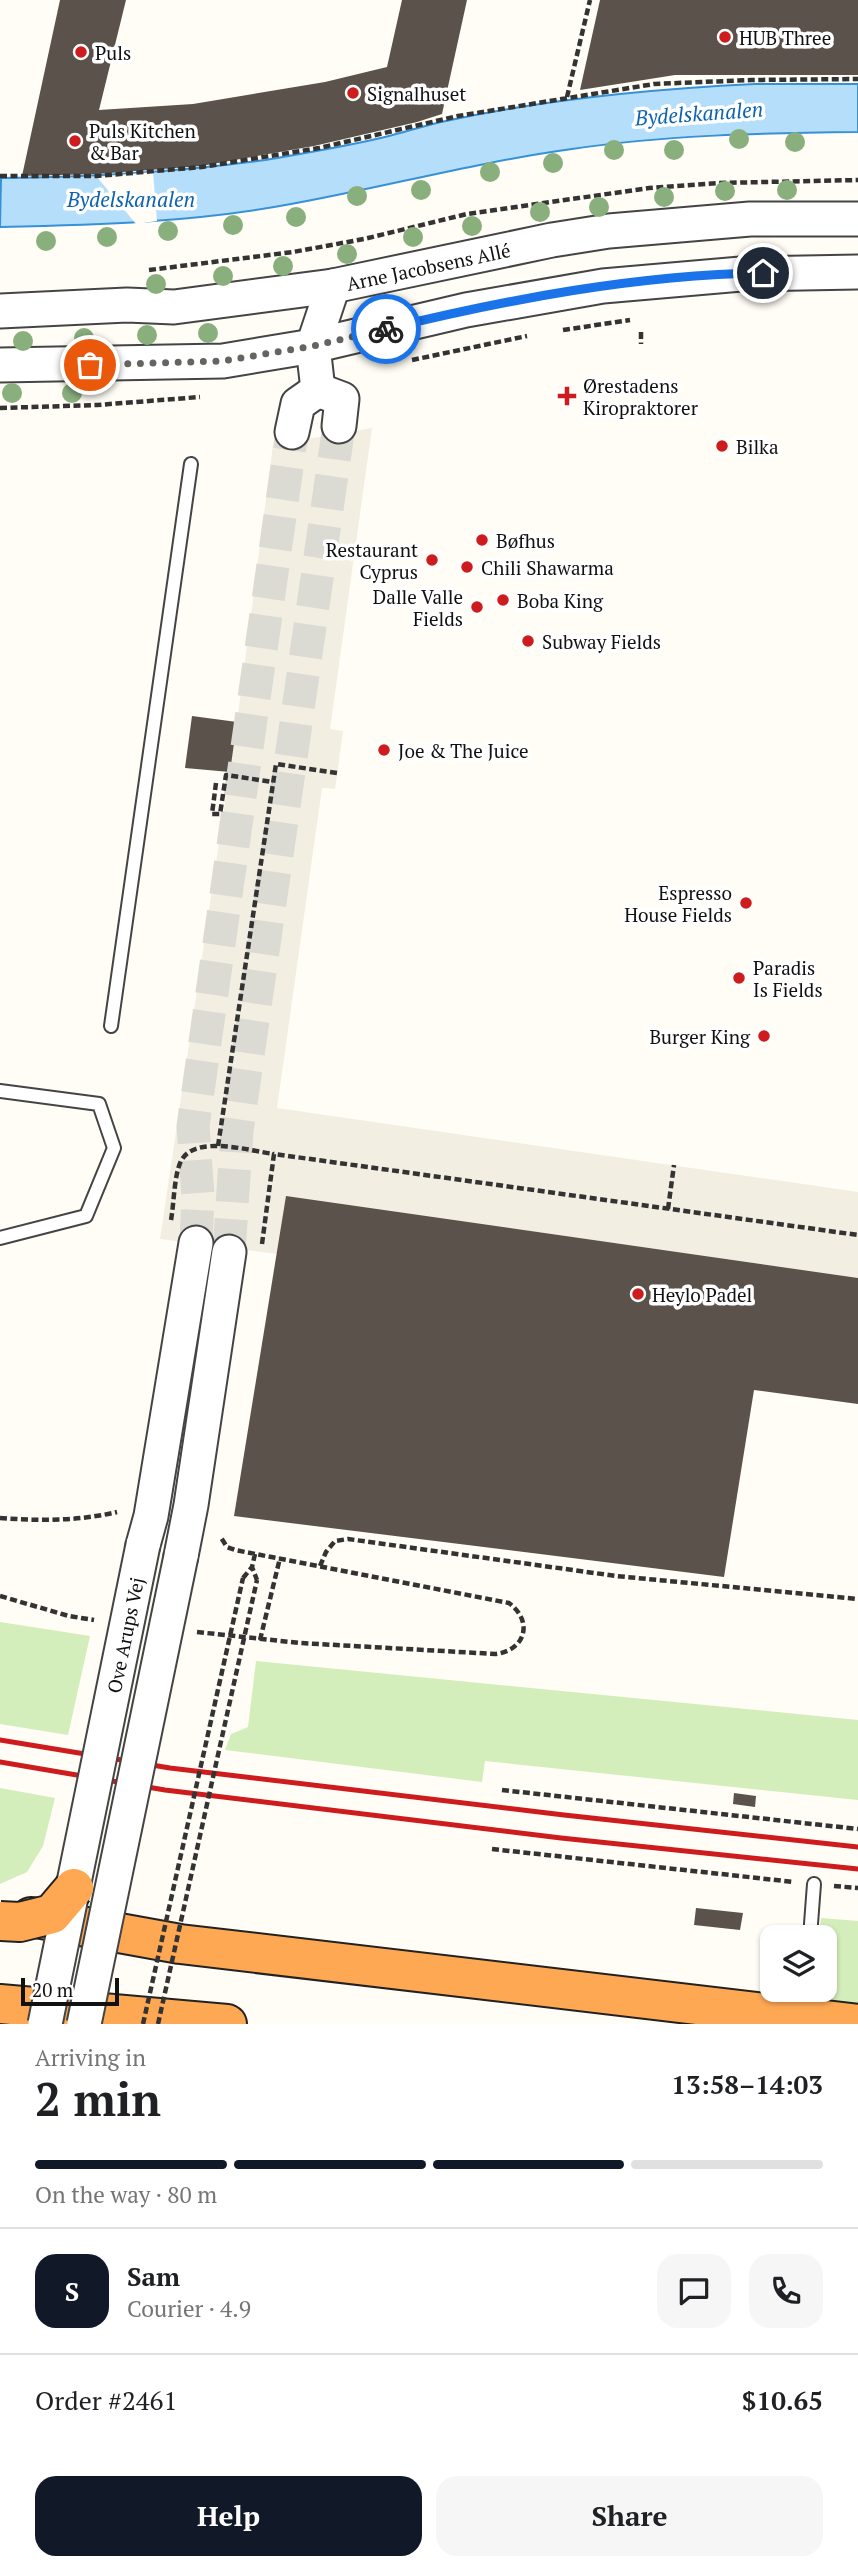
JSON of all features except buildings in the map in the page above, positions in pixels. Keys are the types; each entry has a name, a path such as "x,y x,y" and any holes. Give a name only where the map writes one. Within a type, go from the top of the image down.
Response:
{"highway":[{"path":"0,1921 20,1922 52,1914 74,1888"},
{"path":"0,1912 180,1944 805,2003 858,2024"},
{"path":"0,2004 227,2024"}],"street":[{"name":"Arne Jacobsens Allé","path":"0,312 127,305 174,307 333,286 552,240 609,231 750,219 858,219"},
{"path":"0,365 223,361 313,346 466,310 603,286 741,274 858,272"},
{"path":"318,390 313,346 333,286"},
{"path":"318,390 342,399 339,426"},
{"path":"292,432 298,404 318,390"},
{"name":"Ove Arups Vej","path":"45,2024 151,1516 196,1243"},
{"name":"Ove Arups Vej","path":"84,2024 245,1252"}],"lane":[{"path":"111,1026 191,464"},
{"path":"0,1091 99,1104 114,1148 86,1216 0,1238"},
{"path":"811,1925 814,1884"}],"path":[{"path":"567,97 590,0"},
{"path":"0,176 97,176 202,167 319,148 458,116 654,84 858,79"},
{"path":"142,271 293,252 364,239 467,214 649,188 858,180"},
{"path":"556,331 631,320"},
{"path":"641,332 641,344"},
{"path":"411,360 530,335"},
{"path":"0,408 173,401 208,396"},
{"path":"218,1146 276,764 337,773"},
{"path":"216,783 212,814 220,814 226,775 273,782"},
{"path":"245,1252 274,1154 858,1235"},
{"path":"668,1209 674,1165"},
{"path":"195,1632 260,1640 496,1654 506,1653 521,1640 524,1629 517,1609 509,1603 227,1547 222,1542 220,1526"},
{"path":"320,1566 335,1541 348,1539 617,1576 858,1599"},
{"path":"143,2024 243,1578 252,1567 255,1554"},
{"path":"260,1640 280,1559"},
{"path":"158,2024 257,1580 252,1567"},
{"path":"0,1596 69,1616 105,1621"},
{"path":"502,1790 858,1829"},
{"path":"492,1849 858,1888"}],"green space":[{"path":"0,1622 90,1636 68,1735 0,1724"},
{"path":"256,1661 858,1720 858,1800 485,1761 482,1782 225,1750 231,1734 248,1727"},
{"path":"0,1788 55,1798 43,1846 27,1872 0,1884"},
{"path":"821,1918 858,1921 858,2006 823,2002 837,2002 837,1925 820,1925"}],"shaded area":[{"path":"372,428 330,729 343,731 339,761 335,789 322,788 277,1108 858,1192 858,1278 286,1196 278,1254 160,1239 237,722 273,445"}],"water":[{"name":"Bydelskanalen","path":"755,84 858,84 858,132 715,136 608,144 537,154 326,197 219,215 146,222 0,227 1,178 133,173 265,160 522,107 638,92"}],"pier":[{"path":"153,172 157,221 136,224 97,177"}],"tunnel":[{"path":"229,1252 237,1131 339,426"},
{"path":"196,1243 198,1196 193,1126 292,432"}],"railway":[{"path":"0,1740 170,1768 858,1847"},
{"path":"0,1762 165,1790 561,1838 858,1869"}],"way so far":[{"path":"90,365 223,361 313,346 386,329"}],"place":[{"name":"HUB Three","path":"725,37"},
{"name":"Puls","path":"81,52"},
{"name":"Signalhuset","path":"353,93"},
{"name":"Puls Kitchen & Bar","path":"75,141"},
{"name":"Ørestadens Kiropraktorer","path":"567,396"},
{"name":"Bilka","path":"722,446"},
{"name":"Bøfhus","path":"482,540"},
{"name":"Restaurant Cyprus","path":"432,560"},
{"name":"Chili Shawarma","path":"467,567"},
{"name":"Boba King","path":"503,600"},
{"name":"Dalle Valle Fields","path":"477,607"},
{"name":"Subway Fields","path":"528,641"},
{"name":"Joe & The Juice","path":"384,750"},
{"name":"Espresso House Fields","path":"746,903"},
{"name":"Paradis Is Fields","path":"739,978"},
{"name":"Burger King","path":"764,1036"},
{"name":"Heylo Padel","path":"638,1294"}],"route":[{"path":"386,329 466,310 603,286 763,273"}]}
